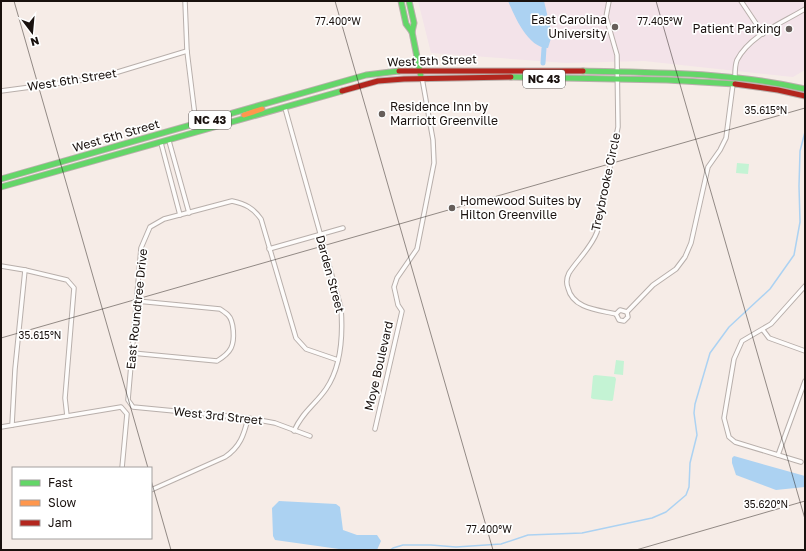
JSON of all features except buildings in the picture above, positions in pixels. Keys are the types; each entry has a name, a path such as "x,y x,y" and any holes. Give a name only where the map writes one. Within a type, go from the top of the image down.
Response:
{"main road":[{"name":"Moye Boulevard","path":"401,1 406,24 412,32 421,77"},
{"name":"Moye Boulevard","path":"409,1 414,23 412,32"},
{"name":"West 5th Street","path":"1,179 366,76 391,71 420,69 618,72 735,76 778,82 805,89"},
{"name":"West 5th Street","path":"1,187 378,81 421,77 618,80 733,84 777,88 805,96"},
{"path":"216,126 232,118 268,108 275,102"},
{"path":"161,143 160,140 163,137 209,124 222,116"}],"street":[{"path":"185,1 187,51 196,124"},
{"name":"Treybrooke Circle","path":"609,1 606,17 617,55 618,72 616,142 597,232 594,240 569,273 567,284 570,294 577,303 616,314 622,310 627,312"},
{"path":"741,1 763,34"},
{"path":"735,76 736,62 742,53 763,34 805,9"},
{"name":"West 6th Street","path":"1,91 99,77 187,51"},
{"name":"Moye Boulevard","path":"375,429 402,311 398,305 394,287 397,278 417,249 434,163 433,140 421,77"},
{"name":"Treybrooke Circle","path":"616,314 618,319 622,321 628,317 627,312 653,285 676,269 685,257 691,243 708,167 720,150 726,138 733,84"},
{"name":"Darden Street","path":"285,108 341,308 343,337 338,360 326,389 300,417 294,430"},
{"path":"169,141 189,213"},
{"path":"161,143 180,215"},
{"name":"East Roundtree Drive","path":"128,400 141,248 150,227 164,219 232,201 244,204 254,209 261,219 296,338 306,349 338,360"},
{"path":"270,249 343,228"},
{"path":"1,266 67,280 74,288 65,398 67,416"},
{"path":"12,425 15,370 25,270"},
{"path":"801,462 735,442 729,437 724,418 734,359 742,341 748,336 763,330 771,324 805,286"},
{"path":"132,353 217,361 225,356 232,348 232,321 228,315 220,309 137,301"},
{"path":"763,330 769,338 805,351"},
{"path":"778,455 805,381"},
{"name":"West 3rd Street","path":"128,400 133,408 248,418 275,423 310,436"},
{"path":"1,427 121,407 127,414 122,467"},
{"path":"152,490 225,457 235,451 243,438 248,418"}],"shaded area":[{"name":"East Carolina University","path":"418,1 805,1 805,70 793,77 644,61 566,63 431,53"}],"green space":[{"path":"737,163 749,164 748,174 736,173"},
{"path":"616,360 624,361 623,375 614,374"},
{"path":"593,376 615,377 616,379 612,401 591,398"}],"water":[{"path":"508,1 544,1 552,35 548,48 541,47 528,37 518,23"},
{"path":"734,456 805,476 805,487 776,490 736,475 732,463 732,458"},
{"path":"279,501 336,504 340,507 343,530 357,535 377,535 381,541 377,550 346,550 275,540 273,536 272,508"}],"waterway":[{"path":"543,63 544,48"},
{"path":"390,550 403,545 456,547 501,544 528,535 582,533 652,518 666,512 686,495 689,487 690,463 697,435 694,413 695,404 710,353 729,327 770,289 794,255 800,222 800,151 805,132"}],"traffic: fast":[{"path":"401,1 406,24 412,32 421,77"},
{"path":"409,1 414,23 412,32"},
{"path":"1,179 366,75 399,71"},
{"path":"583,71 722,76 778,83 805,89"},
{"path":"511,77 667,80 735,84"},
{"path":"1,187 342,91"}],"traffic: slow":[{"path":"244,115 262,109"}],"traffic: jam":[{"path":"399,71 583,71"},
{"path":"342,91 378,81 404,79 511,77"},
{"path":"735,84 778,90 805,96"}],"place":[{"name":"East Carolina University","path":"615,27"},
{"name":"Patient Parking","path":"789,29"},
{"name":"Residence Inn by Marriott Greenville","path":"382,114"},
{"name":"Homewood Suites by Hilton Greenville","path":"452,208"}]}
